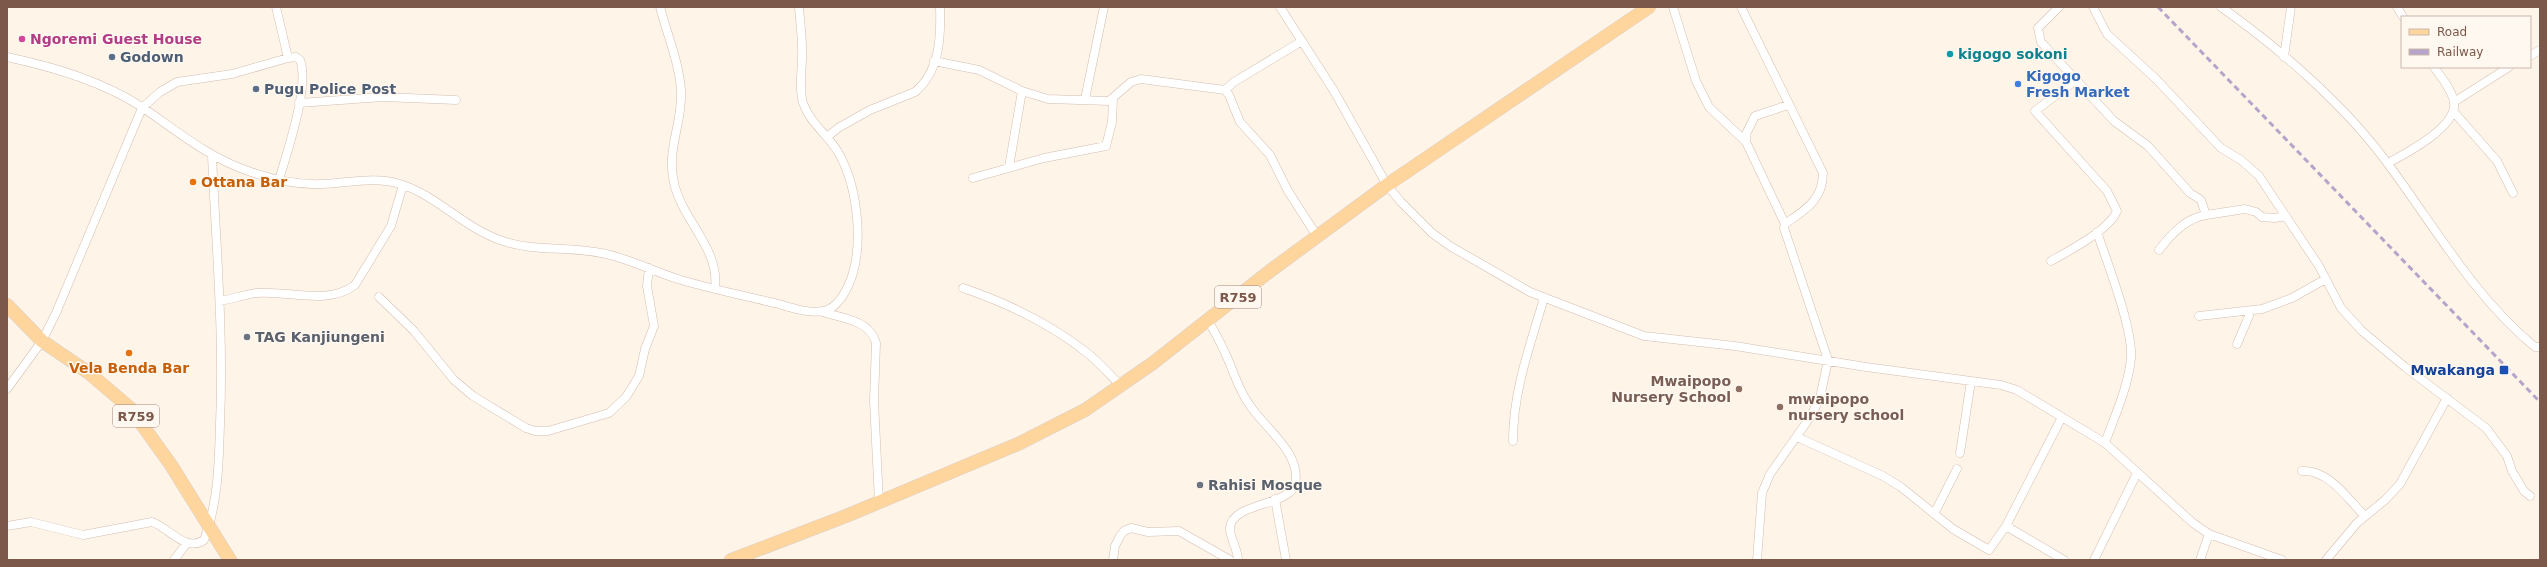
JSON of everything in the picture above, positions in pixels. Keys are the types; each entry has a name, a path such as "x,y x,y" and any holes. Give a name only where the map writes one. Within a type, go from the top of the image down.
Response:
{"main road":[{"name":"R759","path":"731,560 879,502 1035,435 1085,410 1121,386 1316,236 1387,185 1649,7"},
{"name":"R759","path":"7,305 42,341 89,373 130,408 148,432 210,525 230,560"}],"street":[{"path":"276,7 288,58"},
{"path":"660,7 676,61 680,90 680,110 672,141 670,163 674,185 688,219 710,251 716,275 715,289"},
{"path":"800,7 802,47 801,91 808,114 827,137 844,164 853,190 857,246 855,265 845,292 835,304 822,312"},
{"path":"827,137 838,128 870,110 915,92 924,85 934,61 941,33 940,7"},
{"path":"1085,99 1104,7"},
{"path":"1281,7 1337,98 1387,185 1415,217 1450,246 1488,269 1544,298 1644,336 1828,360 1866,367 1971,381 2017,390 2106,443 2137,473 2209,534 2282,560"},
{"path":"1673,7 1696,81 1709,107 1746,142 1785,224 1785,239 1828,360 1820,398 1797,437 1770,474 1762,493 1757,560"},
{"path":"1741,7 1788,105 1823,173 1823,184 1819,196 1810,207 1785,224"},
{"path":"2060,7 2038,28 2038,34 2041,42 2114,121 2148,146 2190,193 2201,200 2206,215"},
{"path":"2094,7 2107,34 2156,79 2221,148 2241,160 2259,176 2319,266 2324,280 2341,308 2362,331 2405,367 2493,435 2507,456 2512,470 2524,491 2530,496"},
{"path":"2221,7 2284,57 2348,116 2388,163 2443,244 2474,283 2522,337 2535,348 2540,347"},
{"path":"2284,57 2291,7"},
{"path":"2397,7 2402,16"},
{"path":"1225,90 1234,82 1302,41"},
{"path":"2531,55 2540,50"},
{"path":"7,57 65,72 112,90 142,108 212,156 250,172 279,180 317,184 383,181 403,185 416,190 465,223 502,241 526,247 603,253 715,289 805,311 822,312 869,328 876,343 874,401 879,502"},
{"path":"7,389 42,341 56,313 142,108 160,92 177,82 225,75 296,57 302,65 299,103 279,180"},
{"path":"934,61 979,70 1022,91 1048,99 1085,99 1105,101 1113,99 1132,82 1141,80 1225,90 1229,94 1240,122 1270,155 1288,191 1316,236"},
{"path":"2388,163 2426,141 2447,122 2453,111 2454,102 2435,68"},
{"path":"2454,102 2507,68"},
{"path":"2051,261 2097,232 2116,215 2117,211 2107,191 2035,111 2076,80"},
{"path":"1009,167 1022,91"},
{"path":"299,103 383,96 456,100"},
{"path":"973,178 1009,167 1106,146 1112,122 1113,99"},
{"path":"1746,142 1746,134 1756,116 1788,105"},
{"path":"2453,111 2497,162 2512,193"},
{"path":"7,526 31,522 83,534 152,522 159,524 187,543 196,544 202,541 210,525 218,469 222,372 220,301 212,156"},
{"path":"220,301 257,293 333,296 346,292 355,285 391,226 403,185"},
{"path":"2159,250 2175,230 2192,220 2206,215 2244,209 2256,212 2262,217 2275,218 2286,216"},
{"path":"2097,232 2114,281 2125,324 2131,357 2126,384 2106,443"},
{"path":"380,297 414,331 449,374 472,396 526,428 535,431 548,431 609,413 618,406 635,384 654,326 647,286 649,268"},
{"path":"2199,316 2248,311 2277,304 2324,280"},
{"path":"963,288 1004,302 1040,322 1087,352 1121,386"},
{"path":"1513,441 1513,416 1517,389 1544,298"},
{"path":"2237,344 2249,316 2248,311"},
{"path":"1208,320 1250,407 1292,458 1297,474 1295,486 1275,499 1236,516 1231,523 1230,535 1236,544 1238,560"},
{"path":"1960,453 1971,381"},
{"path":"2326,560 2364,515 2385,500 2400,484 2447,398"},
{"path":"1797,437 1882,476 1901,487 1953,529 1989,550 2006,526 2062,417"},
{"path":"1934,514 1957,469"},
{"path":"2302,471 2315,471 2326,477 2364,515"},
{"path":"2094,560 2137,473"},
{"path":"1275,499 1286,560"},
{"path":"2006,526 2064,560"},
{"path":"1113,560 1115,546 1120,536 1132,528 1148,532 1179,531 1230,560"},
{"path":"2200,560 2209,534"},
{"path":"174,560 187,543"}],"railway":[{"path":"2158,7 2540,402"}],"place":[{"name":"Ngoremi Guest House","path":"22,39"},
{"name":"kigogo sokoni","path":"1950,54"},
{"name":"Godown","path":"112,57"},
{"name":"Kigogo Fresh Market","path":"2018,84"},
{"name":"Pugu Police Post","path":"256,89"},
{"name":"Ottana Bar","path":"193,182"},
{"name":"TAG Kanjiungeni","path":"247,337"},
{"name":"Vela Benda Bar","path":"129,353"},
{"name":"Mwakanga","path":"2504,370"},
{"name":"Mwaipopo Nursery School","path":"1739,389"},
{"name":"mwaipopo nursery school","path":"1780,407"},
{"name":"Rahisi Mosque","path":"1200,485"}]}
